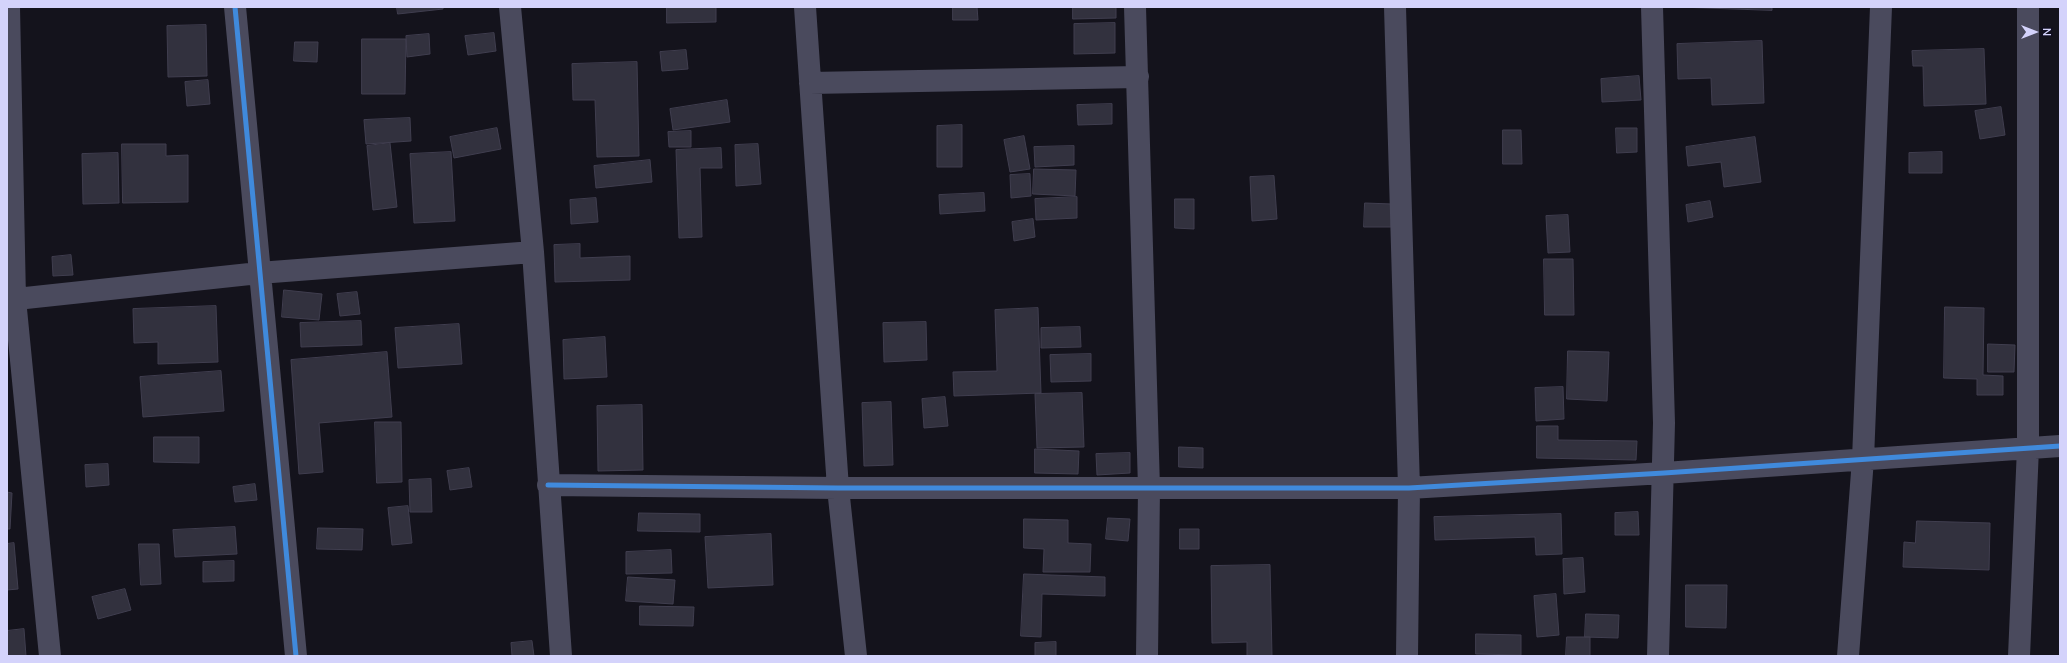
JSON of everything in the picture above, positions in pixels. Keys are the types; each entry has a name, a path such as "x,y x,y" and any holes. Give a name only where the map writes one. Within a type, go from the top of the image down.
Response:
{"street":[{"path":"9,7 11,300 50,656"},
{"path":"235,7 296,656"},
{"path":"510,7 533,252 561,656"},
{"path":"805,7 838,488 856,656"},
{"path":"1135,7 1149,488 1147,656"},
{"path":"1395,7 1409,488 1407,656"},
{"path":"1652,7 1664,473 1658,656"},
{"path":"1848,656 1863,459 1881,7"},
{"path":"2019,656 2028,448 2028,7"},
{"path":"810,83 1138,77"},
{"path":"11,300 259,273 533,252"},
{"path":"548,485 838,488 1409,488 1664,473 2060,446"}],"building":[{"path":"397,7 443,7 443,9 398,14"},
{"path":"667,7 716,7 716,22 667,23"},
{"path":"953,7 977,7 978,20 953,20"},
{"path":"1073,7 1116,7 1116,18 1073,19"},
{"path":"1679,7 1772,7 1772,10"},
{"path":"1115,23 1115,53 1074,54 1074,24"},
{"path":"206,25 207,76 168,77 167,26"},
{"path":"494,33 496,51 468,55 465,36"},
{"path":"429,34 430,54 407,57 406,36"},
{"path":"362,39 406,39 405,94 362,94"},
{"path":"1762,41 1764,103 1712,105 1711,78 1678,79 1677,44"},
{"path":"295,42 318,42 317,62 294,61"},
{"path":"1984,49 1986,104 1924,106 1923,66 1913,66 1912,51"},
{"path":"686,50 688,69 662,71 660,52"},
{"path":"637,62 639,156 597,157 595,100 573,100 572,64"},
{"path":"1639,76 1641,100 1602,102 1601,79"},
{"path":"208,80 210,104 187,106 185,82"},
{"path":"727,100 730,122 673,130 670,109"},
{"path":"1112,104 1112,124 1078,125 1077,105"},
{"path":"2001,107 2005,135 1980,139 1975,111"},
{"path":"410,118 411,141 366,144 364,120"},
{"path":"962,125 962,167 937,167 937,126"},
{"path":"497,128 501,149 454,158 450,137"},
{"path":"1616,128 1637,128 1637,152 1617,153"},
{"path":"1503,130 1521,130 1522,164 1503,164"},
{"path":"691,131 691,147 669,147 668,132"},
{"path":"1024,136 1030,169 1010,172 1004,140"},
{"path":"1755,137 1761,182 1724,187 1721,162 1688,166 1686,147"},
{"path":"390,143 397,207 373,210 367,146"},
{"path":"122,144 166,144 166,156 188,155 188,202 123,203"},
{"path":"758,144 761,184 736,186 735,145"},
{"path":"1074,146 1074,165 1035,167 1034,147"},
{"path":"721,148 722,168 700,168 702,237 679,238 676,150"},
{"path":"451,152 455,221 414,223 410,154"},
{"path":"1942,152 1942,173 1909,173 1909,153"},
{"path":"118,153 119,203 83,204 82,154"},
{"path":"650,160 652,182 596,188 594,166"},
{"path":"1034,169 1076,170 1075,196 1033,194"},
{"path":"1030,174 1031,196 1011,198 1010,175"},
{"path":"1274,176 1277,219 1252,221 1250,177"},
{"path":"984,193 985,211 940,214 939,195"},
{"path":"1077,197 1077,218 1036,220 1035,199"},
{"path":"596,198 598,222 571,224 570,200"},
{"path":"1175,199 1194,199 1194,229 1175,228"},
{"path":"1710,201 1713,217 1688,222 1686,205"},
{"path":"1365,203 1392,204 1391,227 1364,227"},
{"path":"1568,215 1570,252 1548,253 1546,216"},
{"path":"1033,219 1035,237 1014,241 1012,222"},
{"path":"580,244 580,258 630,256 630,280 555,282 554,245"},
{"path":"71,255 73,275 53,276 52,257"},
{"path":"1544,259 1573,259 1574,315 1545,315"},
{"path":"284,290 322,294 319,320 282,317"},
{"path":"357,292 360,314 340,316 337,294"},
{"path":"216,306 218,362 158,364 158,342 134,343 133,309"},
{"path":"1945,307 1984,308 1983,375 2003,376 2003,395 1977,395 1977,379 1944,378"},
{"path":"1038,308 1041,393 954,396 953,372 997,371 995,310"},
{"path":"361,321 362,345 301,347 300,323"},
{"path":"926,322 927,360 884,362 883,323"},
{"path":"459,324 462,364 398,368 395,328"},
{"path":"1080,327 1081,347 1041,348 1041,328"},
{"path":"605,337 607,377 564,379 563,340"},
{"path":"1988,344 2015,345 2014,372 1988,372"},
{"path":"1568,351 1609,352 1607,401 1567,399"},
{"path":"387,352 392,417 319,423 323,472 299,474 291,360"},
{"path":"1091,354 1091,381 1051,382 1050,355"},
{"path":"221,371 224,411 143,417 140,377"},
{"path":"1563,387 1564,419 1536,421 1535,388"},
{"path":"1082,393 1084,447 1037,448 1035,394"},
{"path":"945,397 948,426 924,428 922,399"},
{"path":"891,402 893,465 864,466 862,403"},
{"path":"642,405 643,470 598,471 597,406"},
{"path":"375,422 401,422 402,482 377,483"},
{"path":"1537,426 1558,426 1558,440 1637,441 1636,460 1537,458"},
{"path":"154,437 199,437 199,463 154,462"},
{"path":"1179,447 1203,448 1203,468 1179,467"},
{"path":"1035,449 1079,451 1078,474 1035,473"},
{"path":"1130,453 1130,473 1097,475 1096,454"},
{"path":"108,464 109,485 86,487 85,465"},
{"path":"469,468 472,487 450,490 447,471"},
{"path":"431,479 432,512 410,512 409,480"},
{"path":"255,484 257,500 235,502 233,487"},
{"path":"7,492 12,493 10,529 7,529"},
{"path":"408,506 412,543 392,545 388,508"},
{"path":"1638,512 1639,535 1615,535 1615,513"},
{"path":"639,513 700,514 700,532 638,531"},
{"path":"1561,514 1562,554 1536,555 1535,537 1435,540 1434,517"},
{"path":"1108,518 1130,519 1128,541 1106,539"},
{"path":"1024,519 1068,520 1068,543 1091,544 1090,572 1043,572 1044,549 1024,548"},
{"path":"1917,521 1990,523 1989,570 1903,567 1904,542 1915,543"},
{"path":"235,527 237,554 175,557 173,530"},
{"path":"318,528 363,529 362,550 317,549"},
{"path":"1180,529 1199,529 1199,549 1180,549"},
{"path":"771,534 773,585 708,588 705,537"},
{"path":"14,543 18,589 7,590 7,544"},
{"path":"139,544 159,544 161,584 141,585"},
{"path":"671,550 672,573 626,574 626,552"},
{"path":"1583,558 1585,592 1564,594 1563,559"},
{"path":"234,561 234,581 203,582 203,562"},
{"path":"1270,565 1272,656 1247,656 1247,642 1212,643 1211,566"},
{"path":"1024,574 1105,577 1105,596 1042,594 1041,637 1021,636"},
{"path":"628,577 675,580 673,604 626,601"},
{"path":"1686,585 1727,585 1726,628 1686,627"},
{"path":"125,589 131,610 98,619 92,597"},
{"path":"1556,594 1559,635 1537,637 1534,596"},
{"path":"640,606 694,607 693,626 640,625"},
{"path":"1586,614 1619,615 1618,638 1585,637"},
{"path":"24,629 26,656 7,656 7,631"},
{"path":"1476,634 1521,635 1521,655 1476,654"},
{"path":"1567,637 1590,637 1590,656 1566,656"},
{"path":"532,641 534,656 512,656 511,643"},
{"path":"1056,642 1056,656 1035,656 1035,643"}],"cycle path":[{"path":"235,7 296,656"},
{"path":"548,485 838,488 1409,488 1664,473 2060,446"}]}
